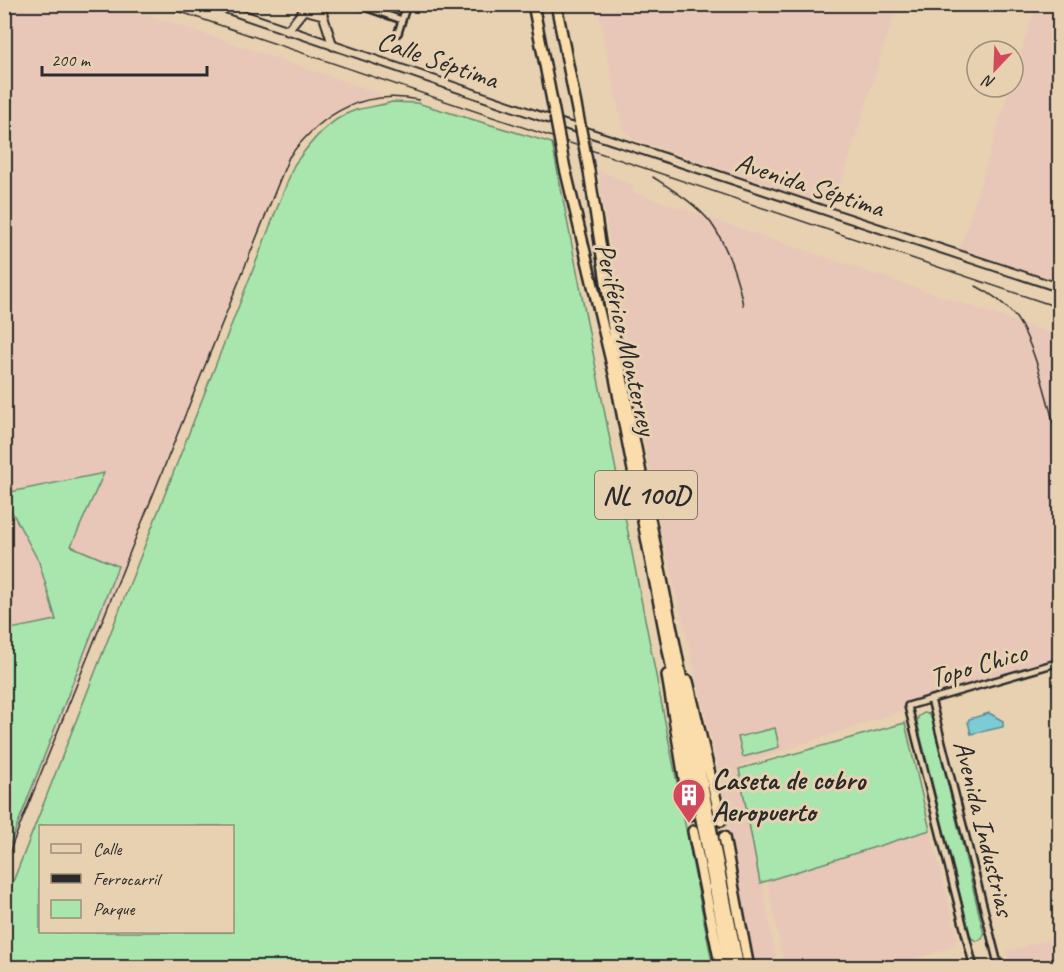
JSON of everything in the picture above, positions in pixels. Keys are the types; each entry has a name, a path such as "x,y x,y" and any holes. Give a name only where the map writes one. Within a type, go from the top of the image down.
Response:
{"highway":[{"name":"Periférico Monterrey","path":"533,4 551,118 615,378 739,968"},
{"name":"Periférico Monterrey","path":"556,4 598,219 614,333 730,968"},
{"path":"672,647 668,684 690,815"},
{"path":"672,647 686,673 721,821"},
{"path":"693,831 721,968"},
{"path":"724,837 749,968"}],"street":[{"name":"Calle Séptima","path":"212,4 551,118"},
{"path":"322,4 322,15 333,46"},
{"path":"356,4 402,20"},
{"path":"398,33 407,4"},
{"path":"287,31 304,7 322,15"},
{"name":"Avenida Séptima","path":"551,118 1059,288"},
{"name":"Topo Chico","path":"908,706 1059,662"},
{"name":"Avenida Industrias","path":"931,699 999,968"},
{"name":"Avenida Industrias","path":"908,706 974,968"}],"shaded area":[{"path":"5,5 120,5 382,94 326,117 298,146 277,185 5,866"},
{"path":"597,5 897,5 834,207 633,139 622,128"},
{"path":"1036,5 1059,5 1059,283 960,249 1006,99 1025,99 1025,40"},
{"path":"597,169 633,185 633,192 1059,336 1059,658 739,766 778,967 755,967 715,755 658,519"},
{"path":"930,830 958,939 955,944 890,967 784,967 767,880"},
{"path":"1059,937 1059,967 1010,967 1006,951"}],"green space":[{"path":"392,102 417,103 552,143 713,967 5,967 5,902 294,165 313,140 328,126 356,110"},
{"path":"104,473 71,546 118,566 5,857 5,630 56,620 39,562 5,499 5,493"},
{"path":"924,713 929,714 932,719 984,934 982,939 977,941 971,938 917,722 918,717"},
{"path":"905,723 930,830 760,883 739,769"},
{"path":"775,728 779,747 743,757 738,737"}],"water":[{"path":"989,713 1003,721 1003,727 971,734 969,719"}],"railway":[{"path":"157,4 1060,308"},
{"path":"4,865 289,157 315,128 345,108 379,98 398,97 419,100"},
{"path":"653,177 676,192 711,223 731,262 743,305"},
{"path":"976,286 1005,306 1021,325 1035,358 1060,447"}],"place":[{"name":"Caseta de cobro Aeropuerto","path":"689,824"}]}
